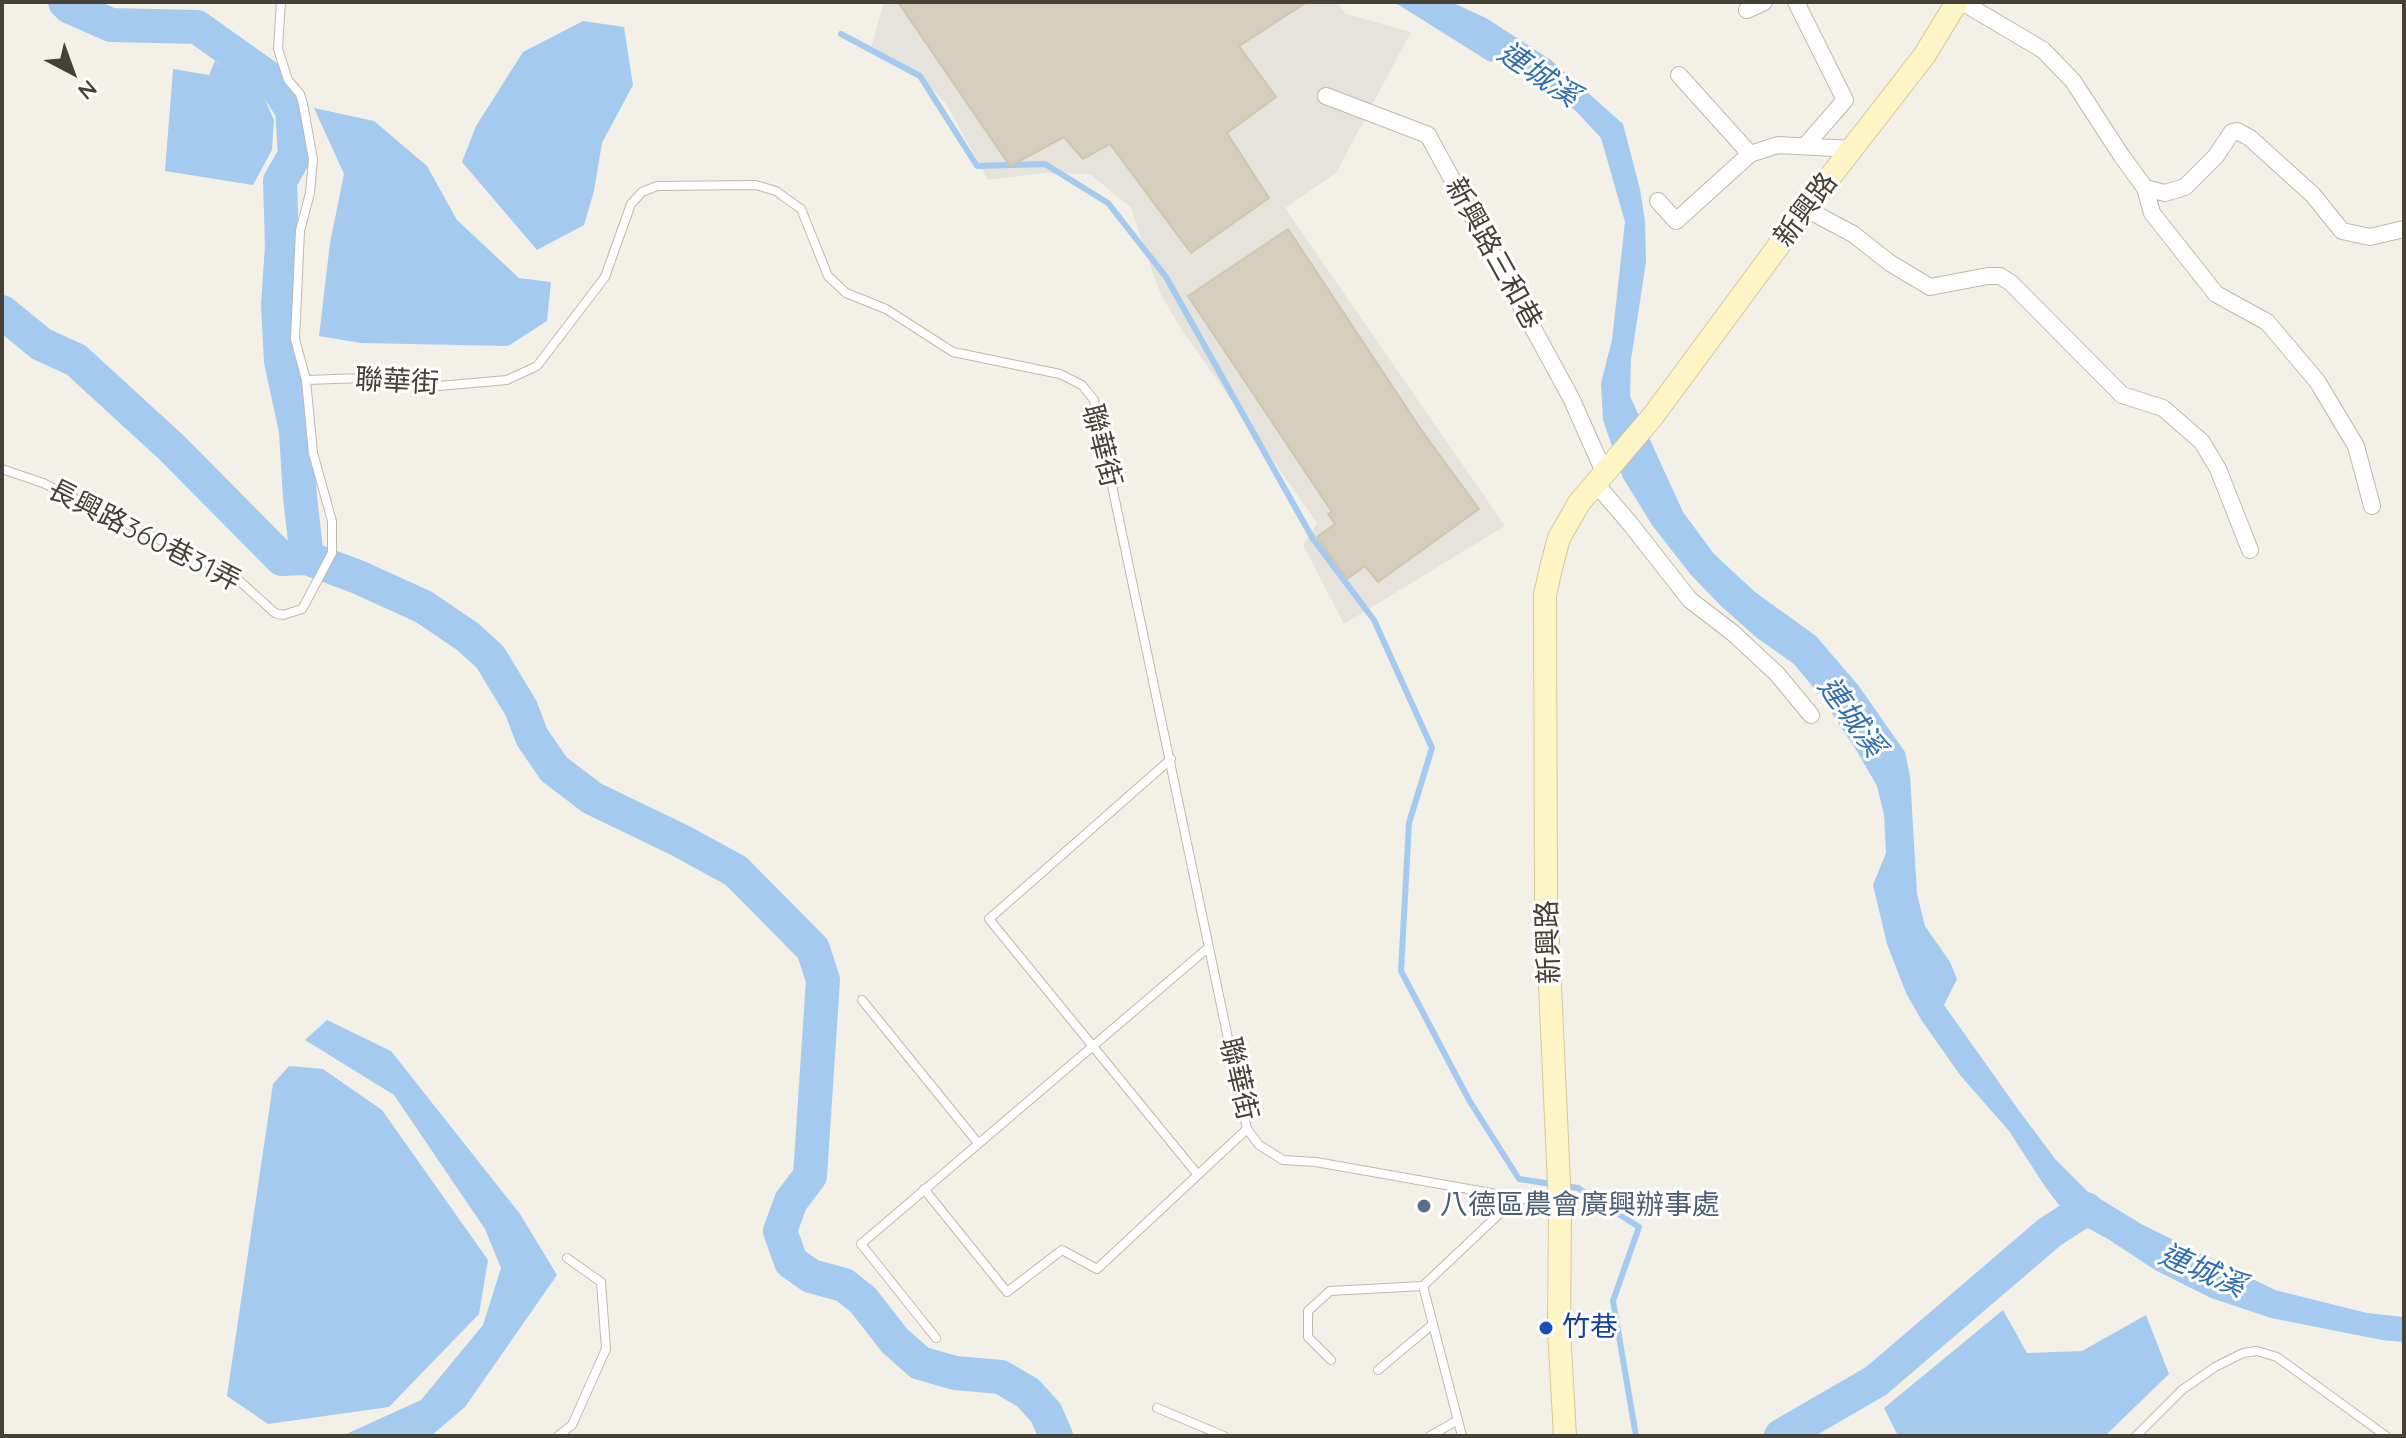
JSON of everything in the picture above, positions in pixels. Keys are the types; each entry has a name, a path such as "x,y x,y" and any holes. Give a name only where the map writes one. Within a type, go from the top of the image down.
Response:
{"street":[{"path":"1747,10 1764,2"},
{"path":"1796,2 1845,100 1805,146"},
{"path":"1960,2 2043,50 2073,81 2145,188 2152,213 2216,294 2267,322 2317,381 2356,446 2372,506"},
{"name":"新興路","path":"1565,1436 1559,1330 1559,1172 1546,897 1545,595 1559,538 1579,503 1653,416 1924,56 1960,2"},
{"path":"1679,75 1750,154"},
{"name":"新興路三和巷","path":"1326,96 1428,135 1571,398 1603,474 1628,521 1690,600 1733,633 1777,674 1811,715"},
{"path":"2145,188 2165,193 2185,187 2216,156 2232,132 2237,131 2250,138 2313,195 2342,231 2370,237 2404,229"},
{"path":"1658,201 1676,221 1750,154 1778,145 1852,149"},
{"path":"1806,209 1853,234 1890,263 1930,287 1988,276 2000,276 2011,283 2122,395 2163,408 2202,442 2218,469 2250,550"}],"lane":[{"path":"281,2 278,49 288,80 300,94 313,159 310,193 300,231 295,313 295,339 306,380"},
{"name":"聯華街","path":"306,380 394,377 427,387 507,380 537,366 605,277 631,204 642,192 657,186 756,185 776,191 801,209 828,276 846,293 886,309 953,352 1060,374 1082,385 1094,400 1247,1129 1259,1145 1283,1160 1316,1162 1516,1198 1560,1202"},
{"name":"長興路360巷31弄","path":"2,469 43,483 234,576 275,613 283,615 302,609 332,553 332,521 313,453 306,380"},
{"path":"1171,759 989,919 1198,1175"},
{"path":"936,1338 861,1244 1209,947"},
{"path":"862,1000 978,1143"},
{"path":"924,1189 1007,1292 1062,1250 1097,1269 1247,1129"},
{"path":"1331,1360 1308,1337 1308,1311 1330,1291 1423,1286 1516,1198"},
{"path":"558,1436 572,1425 606,1349 601,1282 567,1258"},
{"path":"1423,1286 1462,1436"},
{"path":"1378,1370 1433,1324"},
{"path":"2136,1436 2182,1390 2215,1367 2243,1353 2257,1351 2277,1357 2386,1436"},
{"path":"1157,1408 1224,1436"},
{"path":"1430,1436 1458,1420"}],"shaded area":[{"path":"884,2 1336,2 1346,14 1411,32 1336,173 1285,208 1505,526 1344,624 1303,545 1317,523 1178,324 1160,293 1131,208 1090,174 1043,173 988,180 946,103 915,73 870,51"}],"water":[{"name":"連城溪","path":"1394,2 1451,2 1486,18 1551,60 1623,124 1645,221 1646,262 1631,360 1630,396 1683,512 1714,554 1755,592 1816,636 1858,685 1905,752 1910,776 1917,894 1925,926 1950,962 1957,979 1944,1005 2056,1160 2087,1191 2143,1225 2275,1290 2367,1313 2404,1317 2404,1342 2271,1318 2211,1298 2155,1270 2069,1218 2009,1131 1960,1075 1906,993 1887,944 1873,885 1886,853 1884,815 1877,786 1822,698 1794,664 1757,638 1691,575 1652,525 1623,478 1603,420 1601,383 1612,340 1625,222 1601,138 1576,111 1515,66 1488,61"},
{"path":"583,21 624,27 633,85 602,143 594,191 584,225 537,250 462,162 476,126 523,52"},
{"path":"215,61 261,91 274,120 272,150 253,185 165,171 173,69 209,75"},
{"path":"314,108 374,121 427,166 457,220 519,278 551,282 547,321 508,346 361,343 319,336 330,243 344,174"},
{"path":"327,1020 391,1051 520,1214 557,1275 465,1407 431,1436 342,1436 421,1400 483,1325 501,1268 485,1229 394,1095 305,1040"},
{"path":"289,1066 323,1069 382,1110 488,1260 479,1314 389,1407 268,1424 227,1396 273,1084"},
{"path":"2003,1310 2027,1353 2082,1351 2146,1315 2169,1374 2105,1436 1898,1436 1884,1408"}],"building":[{"path":"898,2 1307,2 1239,46 1276,97 1227,133 1269,198 1191,253 1110,144 1083,159 1064,137 1010,166"},
{"path":"1288,229 1422,431 1479,509 1378,582 1365,566 1347,579 1317,537 1335,524 1328,514 1332,512 1188,296"}],"waterway":[{"path":"65,2 111,25 197,27 273,81 292,110 295,155 280,181 282,246 278,305 281,361 296,431 307,558 424,607 468,637 490,657 521,708 532,737 554,769 592,798 736,871 813,949 823,980 810,1176 791,1201 780,1231 791,1262 811,1276 844,1285 863,1300 895,1341 920,1363 955,1373 1001,1377 1028,1393 1046,1413 1056,1436"},
{"path":"841,34 920,76 977,166 1045,164 1108,203 1166,277 1313,539 1374,620 1432,748 1409,823 1401,971 1469,1100 1519,1179 1578,1188 1639,1227 1613,1301 1636,1436"},
{"path":"2,312 41,344 76,360 171,447 282,559 307,558"},
{"path":"1781,1436 1876,1381 2050,1232 2086,1209"}],"place":[{"name":"八德區農會廣興辦事處","path":"1424,1206"},
{"name":"竹巷","path":"1546,1328"}]}
